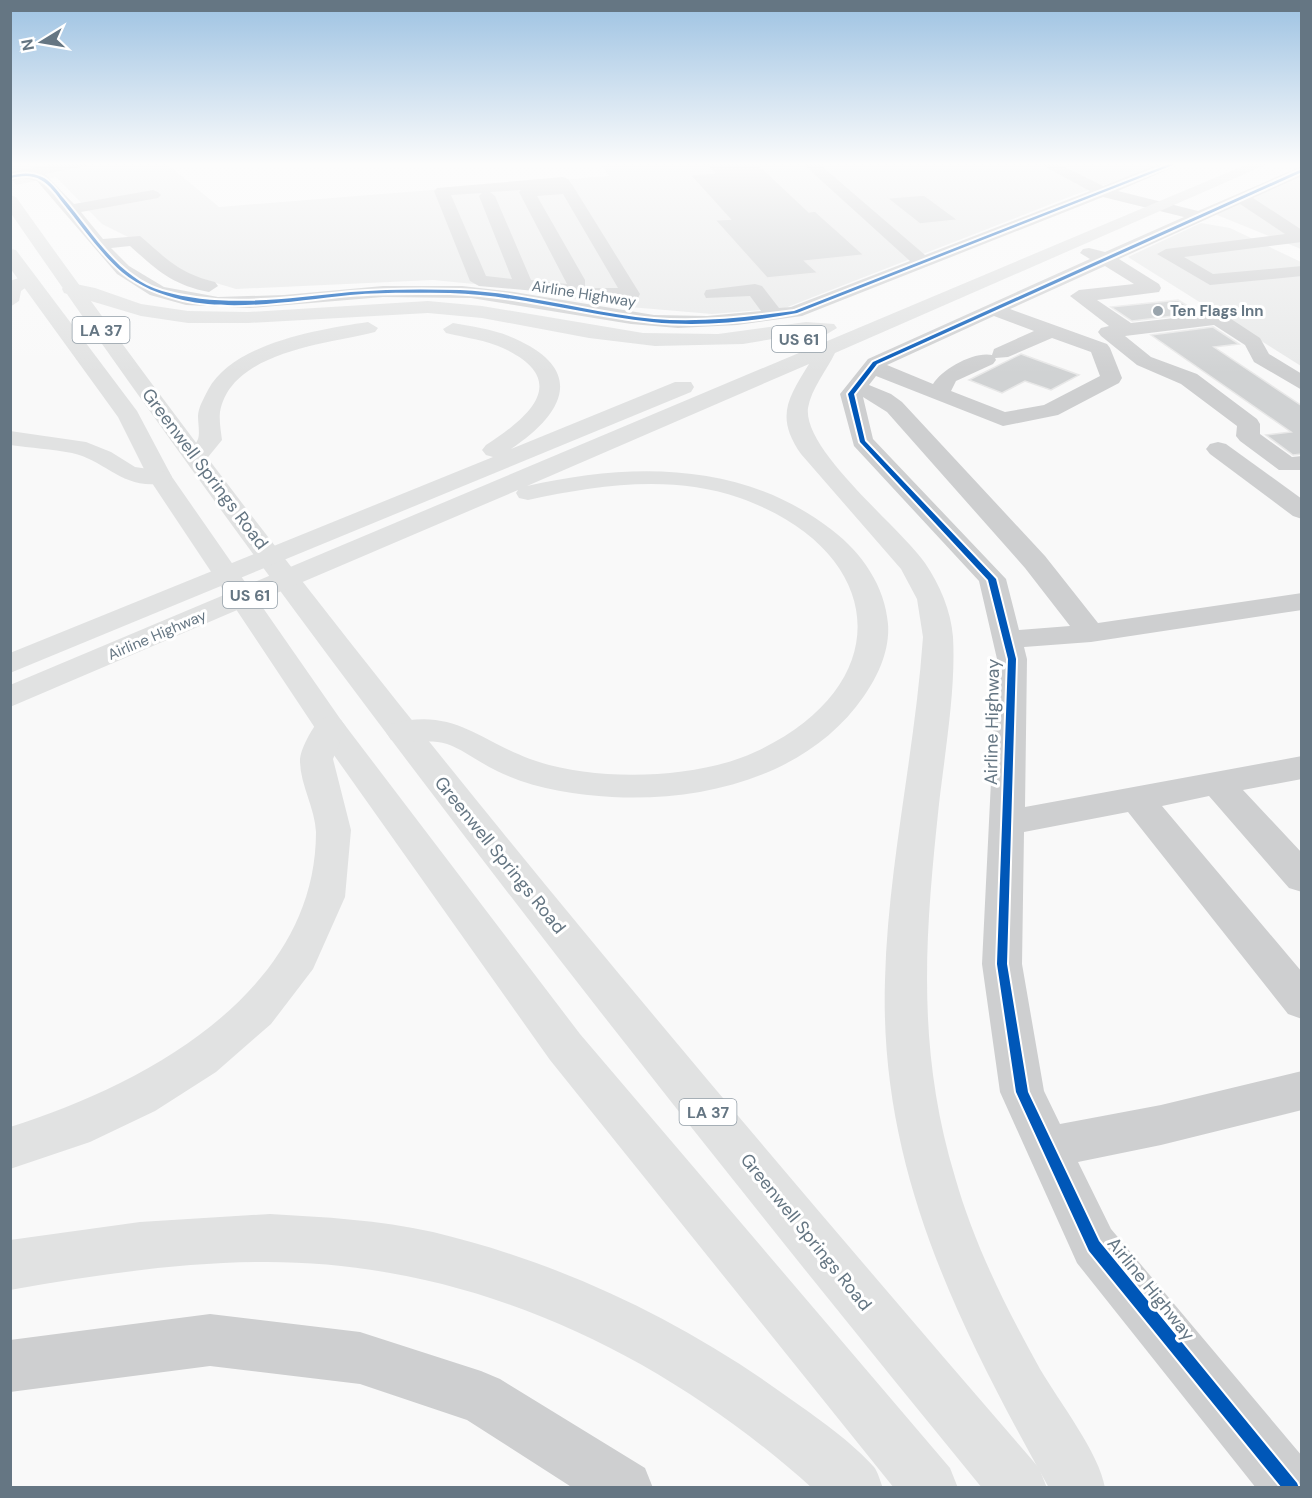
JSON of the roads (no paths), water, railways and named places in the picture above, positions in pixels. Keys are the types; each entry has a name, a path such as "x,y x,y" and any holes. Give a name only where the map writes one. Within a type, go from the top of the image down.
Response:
{"main road":[{"name":"Greenwell Springs Road","path":"33,233 71,289 327,635 402,732 846,1281 1019,1488"},
{"name":"Airline Highway","path":"10,697 490,492 826,340 1080,233"},
{"name":"Airline Highway","path":"763,354 826,340 1068,246 1093,233"},
{"name":"Greenwell Springs Road","path":"10,254 129,416 160,477 330,727 566,1047 930,1488"},
{"path":"10,301 12,288 27,280"},
{"path":"71,289 90,290 112,302 143,311 191,317 246,317 394,308 444,308 622,336 666,340 742,338 808,326 826,340 817,370 800,393 796,404 798,427 814,454 913,566 931,598 938,637 905,979 906,1044 916,1118 940,1202 983,1313 1040,1422 1076,1480 1077,1488"},
{"path":"196,457 210,440 209,408 217,391 235,373 261,357 298,342 356,330 439,327 479,334 517,346 539,361 550,378 550,398 544,411 522,432 465,464 462,478"},
{"name":"Airline Highway","path":"10,664 699,380"},
{"path":"10,438 78,447 103,457 129,474 160,477"},
{"path":"402,732 451,734 518,767 562,779 633,786 671,783 742,769 792,748 835,715 852,694 866,668 873,643 874,618 870,599 853,566 823,535 778,505 756,495 714,483 657,476 585,480 526,494 490,492"},
{"path":"10,1148 67,1130 147,1095 211,1052 262,1005 287,975 308,944 323,912 331,884 334,834 326,782 316,759 330,727"},
{"path":"10,1265 124,1247 202,1240 272,1238 382,1249 484,1271 582,1305 684,1358 757,1407 833,1467 855,1488"}],"street":[{"path":"91,233 127,275 157,291 196,300 232,295"},
{"path":"460,233 479,281 576,290 599,295 631,294 594,233"},
{"path":"502,233 524,285"},
{"path":"550,233 576,280 576,290 566,307"},
{"path":"889,233 923,263"},
{"name":"Airline Highway","path":"232,295 344,290 408,283 410,291 490,294 678,322 774,315 806,308 999,233"},
{"path":"864,377 875,363 1046,284 1135,252 1178,233"},
{"path":"1251,233 1298,253"},
{"path":"1068,246 1135,252 1241,246 1301,237 1295,233"},
{"path":"101,244 134,240 173,274 192,283 232,295"},
{"path":"1241,246 1295,271"},
{"path":"1135,252 1210,280 1295,271"},
{"path":"1079,296 1152,288 1135,252"},
{"path":"1046,284 1079,296 1126,330"},
{"path":"713,294 755,290 774,315"},
{"path":"864,377 939,393 1003,418 1050,410 1111,378 1101,348 994,310"},
{"path":"1302,384 1261,358 1253,342 1218,320 1108,332 1144,361 1173,372 1197,386 1249,424 1248,436 1287,465 1302,463"},
{"path":"939,393 948,377 1051,331"},
{"path":"864,377 878,394 895,404 904,420 1035,562 1091,633"},
{"name":"Airline Highway","path":"864,377 851,394 862,441 992,579 1012,659 1002,964 1022,1092 1094,1246 1292,1488"},
{"path":"1218,449 1302,511"},
{"path":"1006,640 1091,633 1302,601"},
{"path":"1007,823 1302,767"},
{"path":"1217,783 1288,846 1302,878"},
{"path":"1137,799 1302,1002"},
{"path":"1048,1147 1161,1125 1302,1090"},
{"path":"10,1366 210,1340 360,1358 481,1398 625,1488"}],"place":[{"name":"Ten Flags Inn","path":"1158,311"}]}
